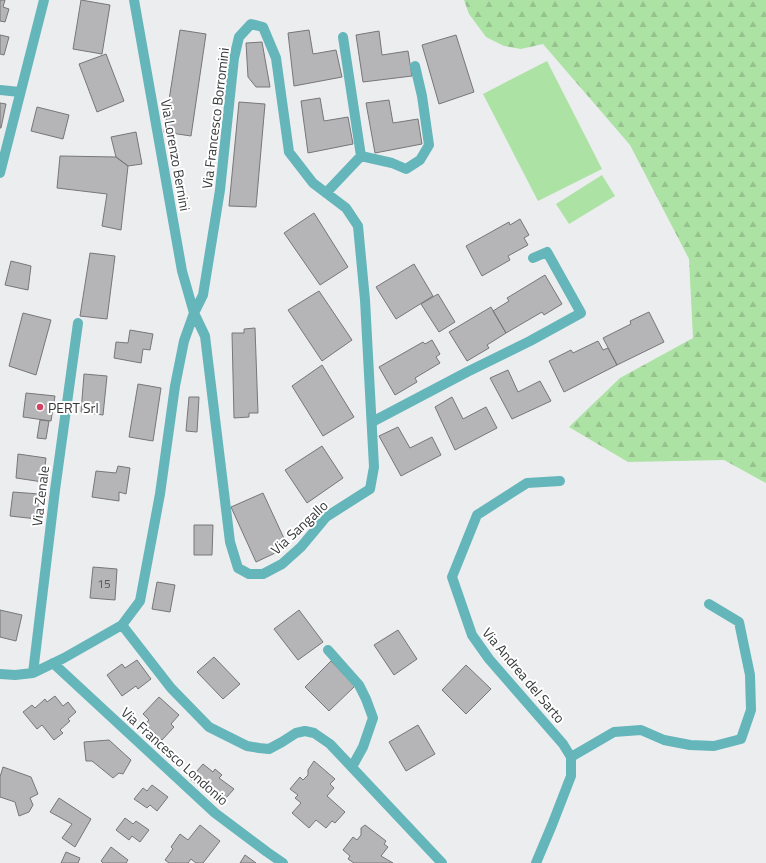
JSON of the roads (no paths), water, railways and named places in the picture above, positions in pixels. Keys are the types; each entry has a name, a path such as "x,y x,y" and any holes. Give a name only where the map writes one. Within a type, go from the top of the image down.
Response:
{"street":[{"path":"0,173 44,0"},
{"name":"Via Lorenzo Bernini","path":"134,0 182,271 194,313"},
{"name":"Via Francesco Borromini","path":"194,313 202,295 220,190 234,58 240,37 251,24 263,27 276,58 289,152 313,183 346,208 358,226 372,422"},
{"path":"343,37 361,156"},
{"path":"361,156 392,163 406,169 420,160 429,145 422,96 415,66"},
{"path":"0,90 20,92"},
{"path":"326,193 361,156"},
{"path":"372,422 530,341 580,313 547,252 533,258"},
{"path":"0,674 15,675 33,673 53,664 122,625 140,601 160,494 178,371 184,341 194,313"},
{"name":"Via Sangallo","path":"194,313 205,336 230,542 238,568 249,574 263,574 282,564 301,547 326,517 370,489 374,467 372,422"},
{"name":"Via Zenale","path":"33,673 55,490 78,323"},
{"name":"Via Andrea del Sarto","path":"560,481 527,483 477,515 452,577 472,635 489,659 563,744 571,757"},
{"path":"536,863 571,776 571,757 614,732 641,730 664,740 690,745 714,746 741,739 751,710 750,675 739,622 709,604"},
{"path":"122,625 171,688 209,727 247,746 269,749 296,733 304,731 314,733 330,744 442,863"},
{"path":"328,650 359,685 373,718 363,747 352,767"},
{"name":"Via Francesco Londonio","path":"53,664 215,813 284,863"}],"place":[{"name":"PERT Srl","path":"40,407"}]}
